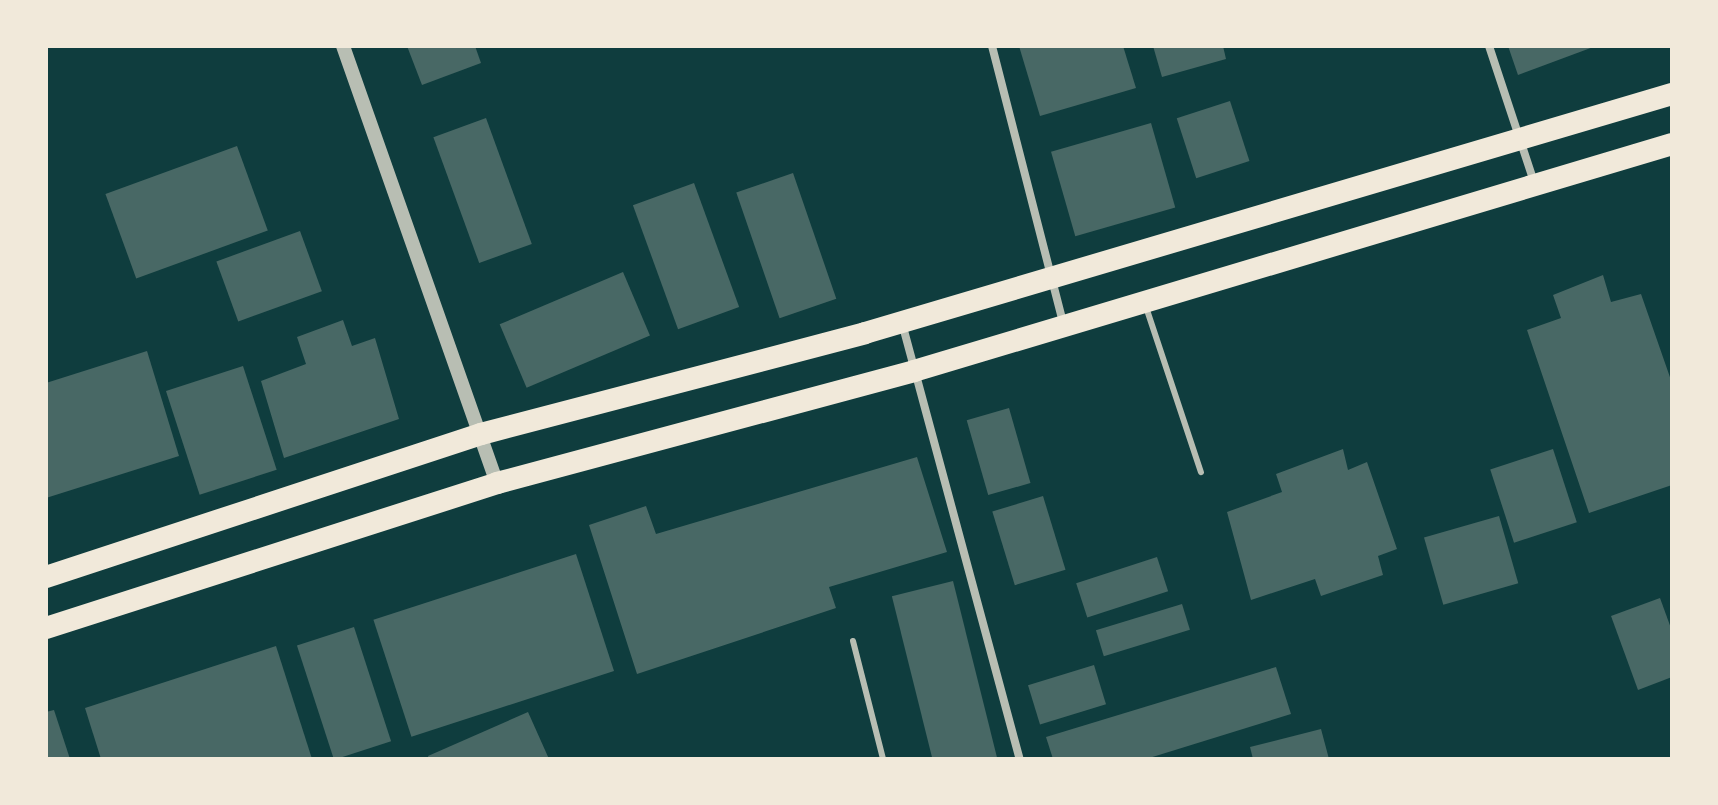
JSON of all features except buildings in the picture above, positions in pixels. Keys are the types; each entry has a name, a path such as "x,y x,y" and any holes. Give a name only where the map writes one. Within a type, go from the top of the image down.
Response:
{"highway":[{"path":"46,577 481,434 902,323 1520,144 1672,94"},
{"path":"46,628 497,483 914,371 1063,323 1535,187 1672,144"}],"street":[{"path":"343,46 497,483"},
{"path":"992,46 1063,323"},
{"path":"1489,46 1535,187"},
{"path":"902,323 1020,759"}],"lane":[{"path":"1144,299 1201,472"},
{"path":"853,641 883,759"}]}
